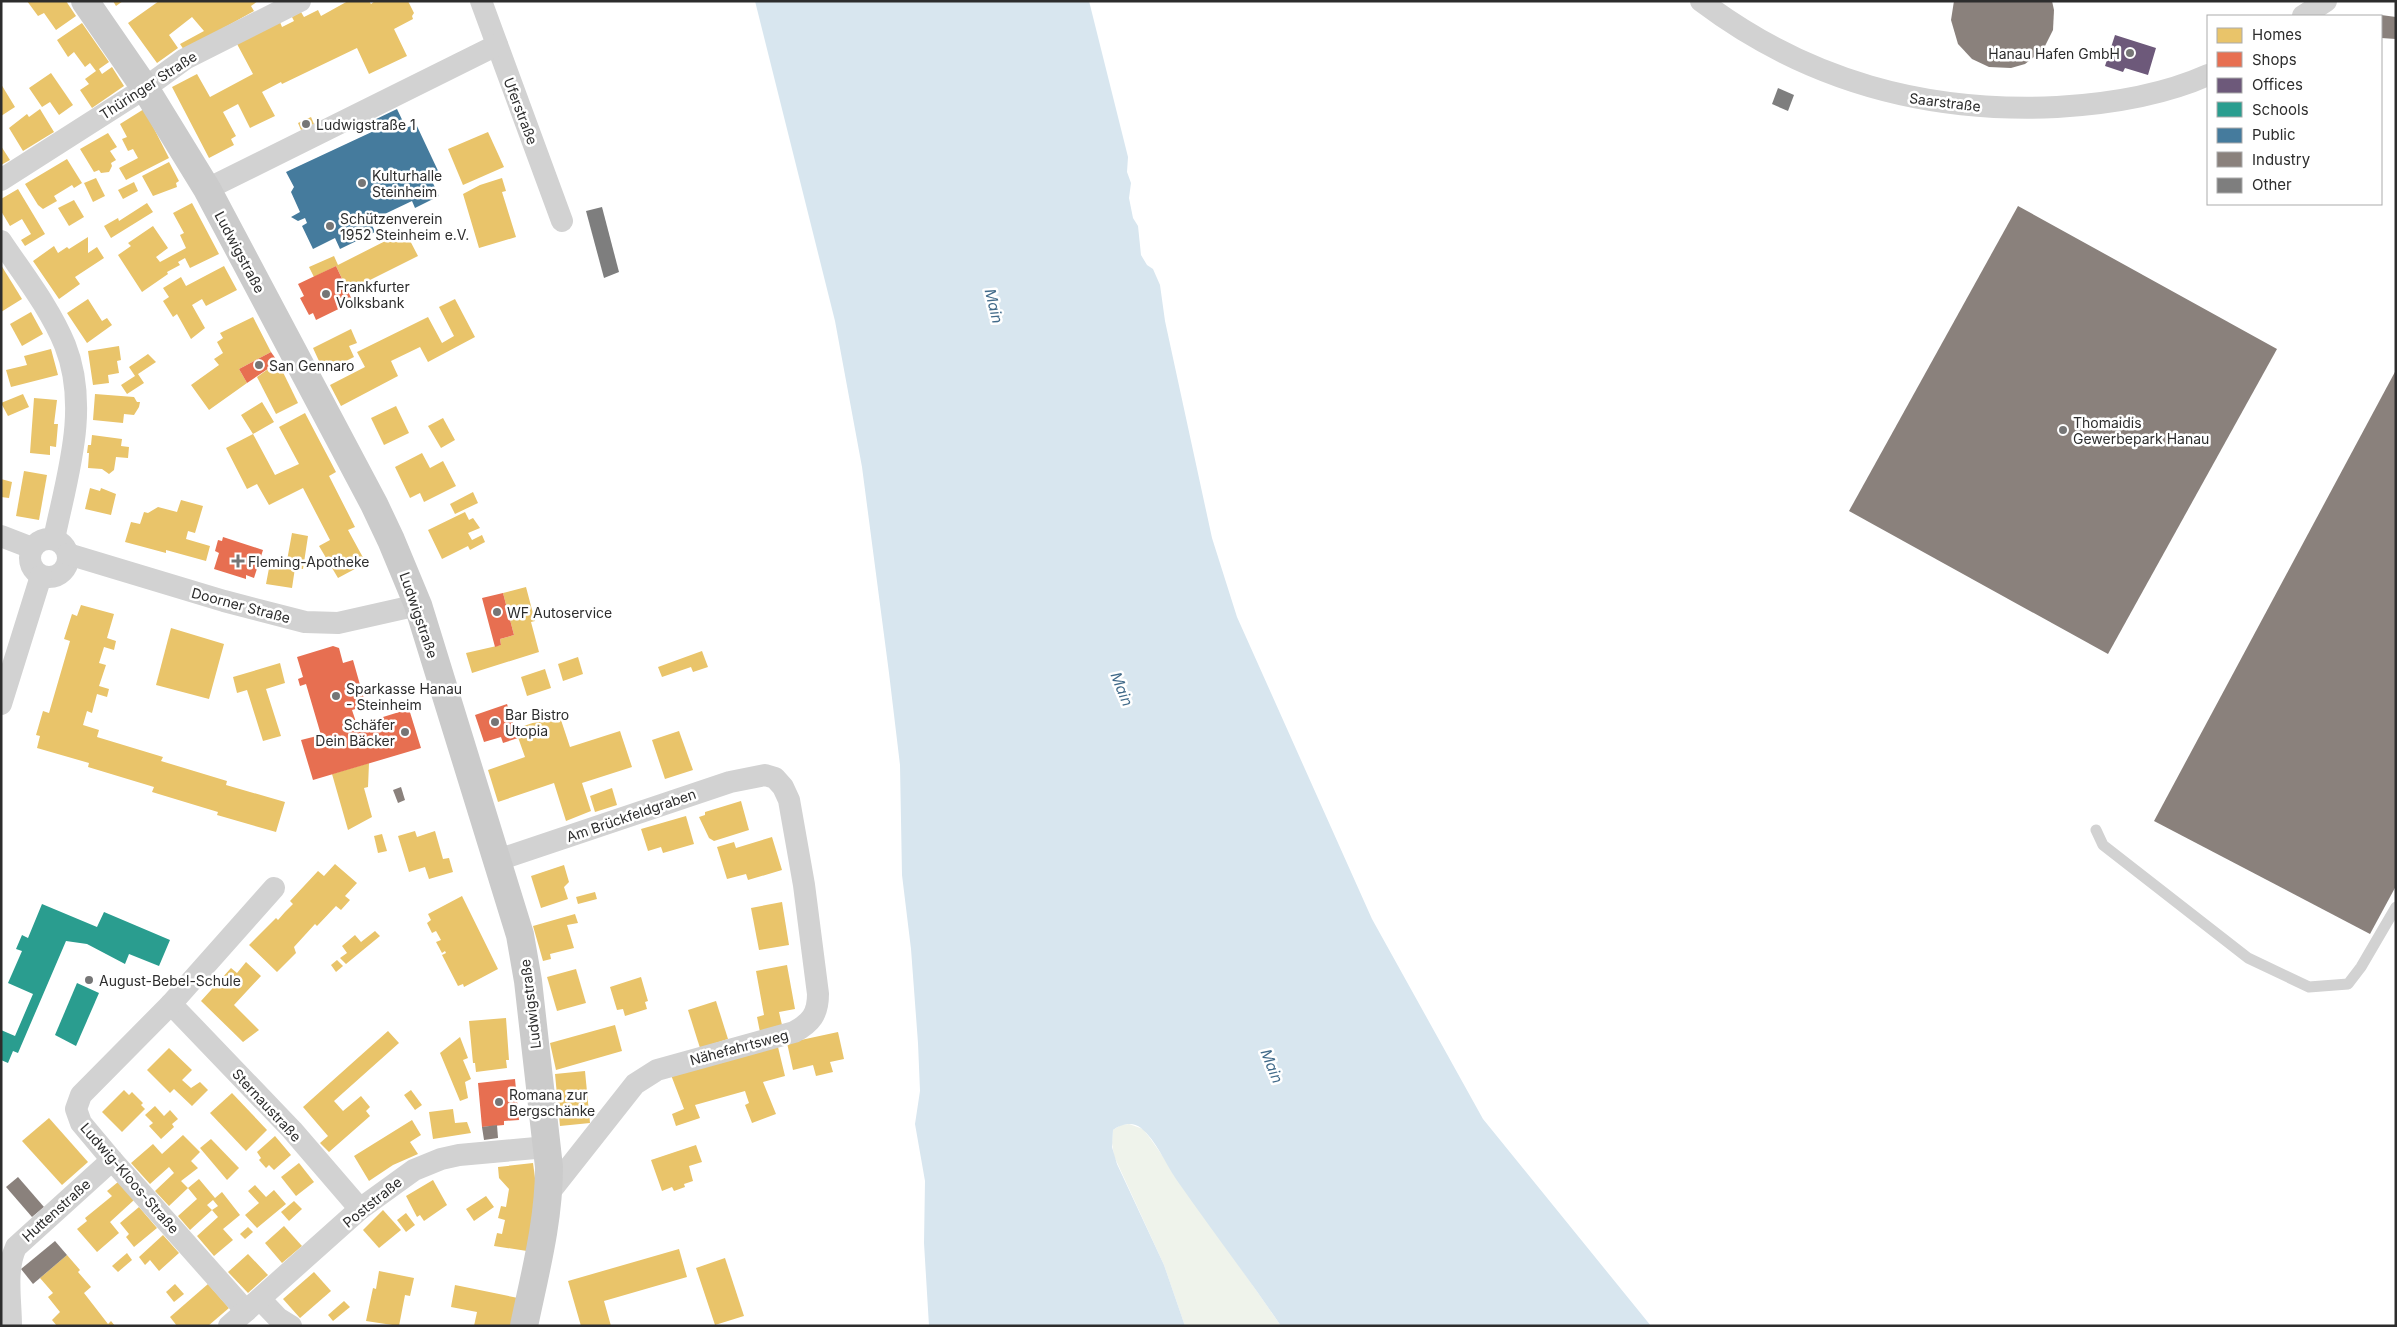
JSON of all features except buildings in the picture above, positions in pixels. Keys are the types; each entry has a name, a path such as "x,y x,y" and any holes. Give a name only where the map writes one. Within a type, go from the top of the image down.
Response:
{"main road":[{"name":"Ludwigstraße","path":"85,1 145,88 206,189 374,504 418,605 498,860 524,954 547,1147 549,1193 524,1326"}],"street":[{"name":"Uferstraße","path":"481,1 562,220"},
{"name":"Saarstraße","path":"1701,1 1750,34 1800,61 1859,85 1918,100 1990,107 2075,106 2140,97 2207,75"},
{"path":"2305,15 2326,1"},
{"name":"Thüringer Straße","path":"1,180 145,88 185,59 289,3"},
{"path":"206,189 497,45"},
{"path":"1,241 57,329 73,371 76,404 74,439 61,546 69,560 64,571 53,577 41,576 32,567 30,554 32,548 42,540 61,546"},
{"path":"1,536 32,548"},
{"name":"Doorner Straße","path":"61,546 224,601 306,622 338,623 418,605"},
{"path":"1,704 41,576"},
{"name":"Am Brückfeldgraben","path":"498,860 730,782 765,774"},
{"name":"Nähefahrtsweg","path":"549,1193 635,1084 646,1075 657,1070 794,1032 808,1024 816,1012 818,994 804,885 789,800 783,787 775,778 765,774"},
{"name":"Ludwig-Kloos-Straße","path":"274,888 171,1004 81,1095 76,1104 76,1114 81,1123 112,1160 253,1305 290,1326"},
{"name":"Sternaustraße","path":"171,1004 292,1130 360,1210"},
{"name":"Poststraße","path":"229,1326 360,1210 405,1175 441,1159 475,1153 547,1147"},
{"name":"Huttenstraße","path":"11,1326 10,1270 16,1247 112,1160"}],"lane":[{"path":"2096,830 2103,845 2248,958 2309,987 2348,984 2361,967 2396,906"}],"shaded area":[{"path":"1129,1124 1143,1129 1150,1138 1281,1326 1185,1326 1164,1265 1114,1156 1113,1130 1121,1125"}],"water":[{"name":"Main","path":"755,1 1089,1 1128,157 1127,172 1131,183 1129,198 1133,218 1138,226 1141,255 1147,265 1153,269 1160,285 1165,321 1212,538 1237,617 1372,919 1483,1119 1651,1326 1281,1326 1176,1179 1151,1139 1141,1128 1131,1124 1120,1126 1113,1130 1112,1147 1117,1164 1164,1265 1185,1326 929,1326 924,1243 925,1181 915,1124 920,1091 918,1043 911,949 902,875 900,765 862,467 835,321"}],"place":[{"name":"Hanau Hafen GmbH","path":"2130,53"},
{"name":"Ludwigstraße 1","path":"306,124"},
{"name":"Kulturhalle Steinheim","path":"362,183"},
{"name":"Schützenverein 1952 Steinheim e.V.","path":"330,226"},
{"name":"Frankfurter Volksbank","path":"326,294"},
{"name":"San Gennaro","path":"259,365"},
{"name":"Thomaidis Gewerbepark Hanau","path":"2063,430"},
{"name":"Fleming-Apotheke","path":"238,561"},
{"name":"WF Autoservice","path":"497,612"},
{"name":"Sparkasse Hanau - Steinheim","path":"336,696"},
{"name":"Bar Bistro Utopia","path":"495,722"},
{"name":"Schäfer Dein Bäcker","path":"405,732"},
{"name":"August-Bebel-Schule","path":"89,980"},
{"name":"Romana zur Bergschänke","path":"499,1102"}]}
